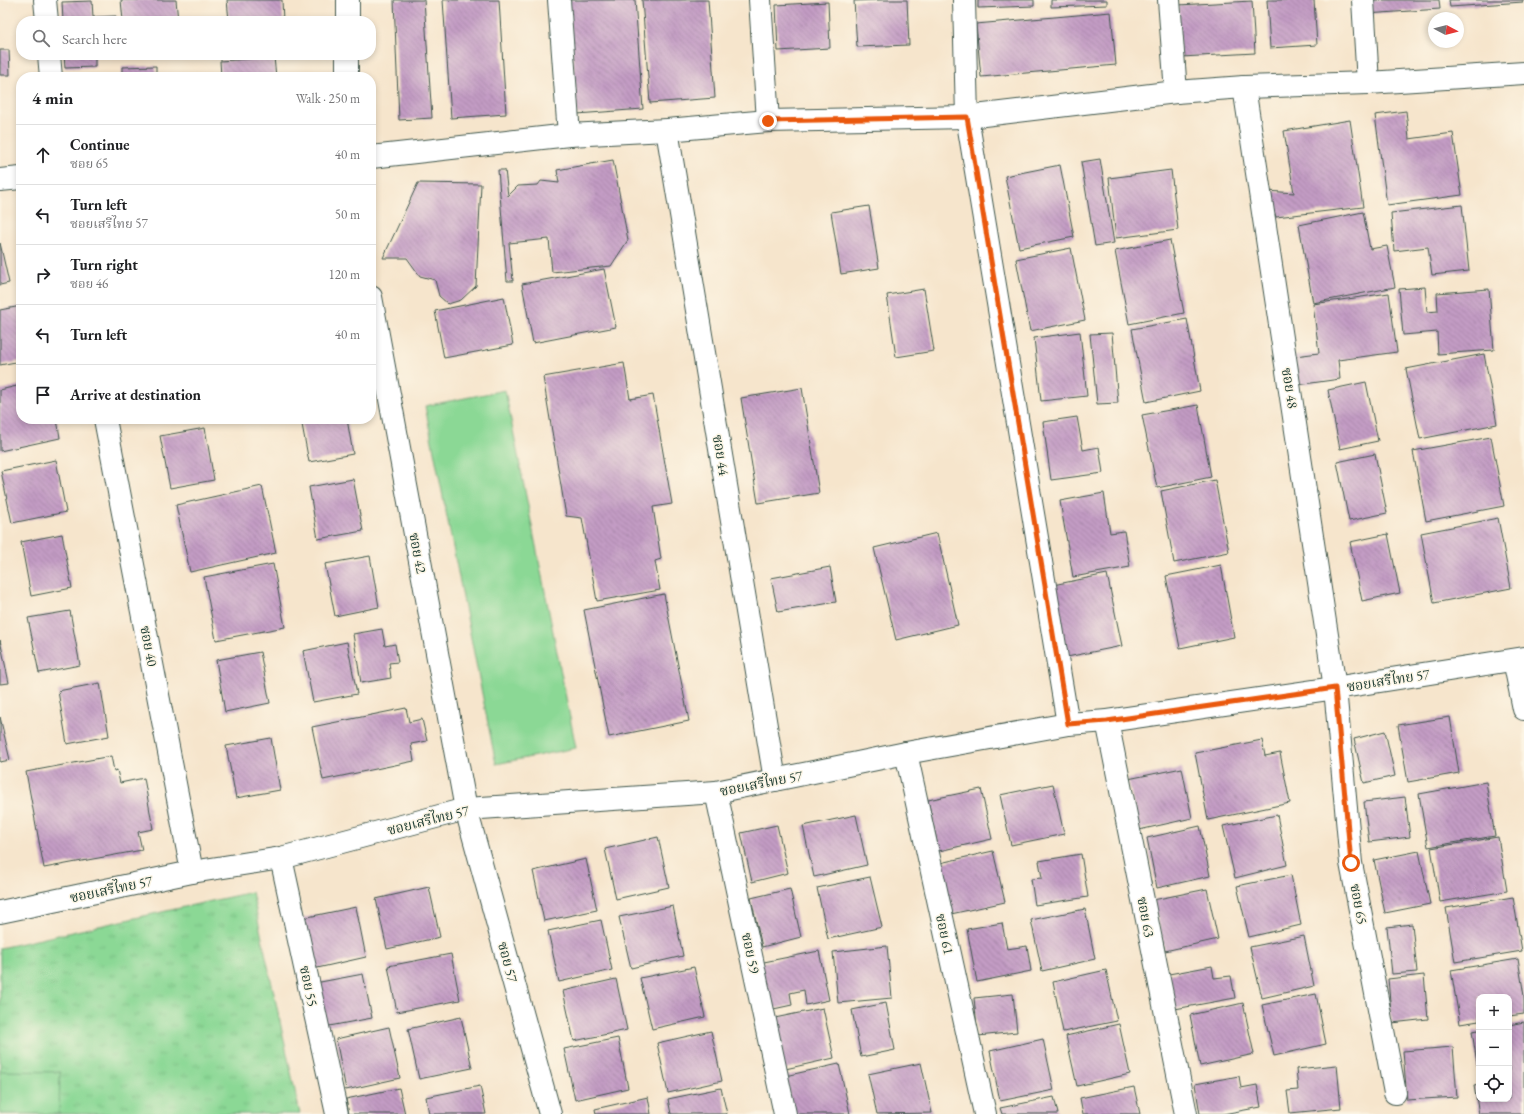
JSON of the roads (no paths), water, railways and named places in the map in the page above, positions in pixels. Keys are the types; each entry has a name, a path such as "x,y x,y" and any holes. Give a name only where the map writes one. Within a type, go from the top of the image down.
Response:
{"street":[{"path":"45,0 46,16"},
{"path":"348,0 348,16"},
{"path":"560,0 569,135"},
{"path":"760,0 768,121"},
{"path":"964,0 967,117 1068,724"},
{"path":"1169,0 1176,92"},
{"path":"1363,0 1368,83"},
{"path":"49,60 51,72"},
{"path":"347,72 348,60"},
{"path":"376,156 569,135 667,130 768,121 967,117 1176,92 1244,87 1368,83 1524,73"},
{"name":"ซอย 48","path":"1244,87 1335,688"},
{"name":"ซอย 44","path":"667,130 775,780"},
{"path":"0,180 16,178"},
{"name":"ซอย 42","path":"376,324 466,809"},
{"name":"ซอย 40","path":"106,424 192,872"},
{"path":"1519,659 1524,709"},
{"name":"ซอยเสรีไทย 57","path":"0,912 192,872 281,858 466,809 716,792 906,753 1068,724 1107,721 1335,688 1519,659"},
{"name":"ซอย 65","path":"1335,688 1351,863 1395,1094"},
{"name":"ซอย 63","path":"1107,721 1186,1114"},
{"name":"ซอย 61","path":"906,753 985,1114"},
{"name":"ซอย 59","path":"716,792 785,1114"},
{"name":"ซอย 57","path":"466,809 550,1114"},
{"name":"ซอย 55","path":"281,858 337,1114"}]}
